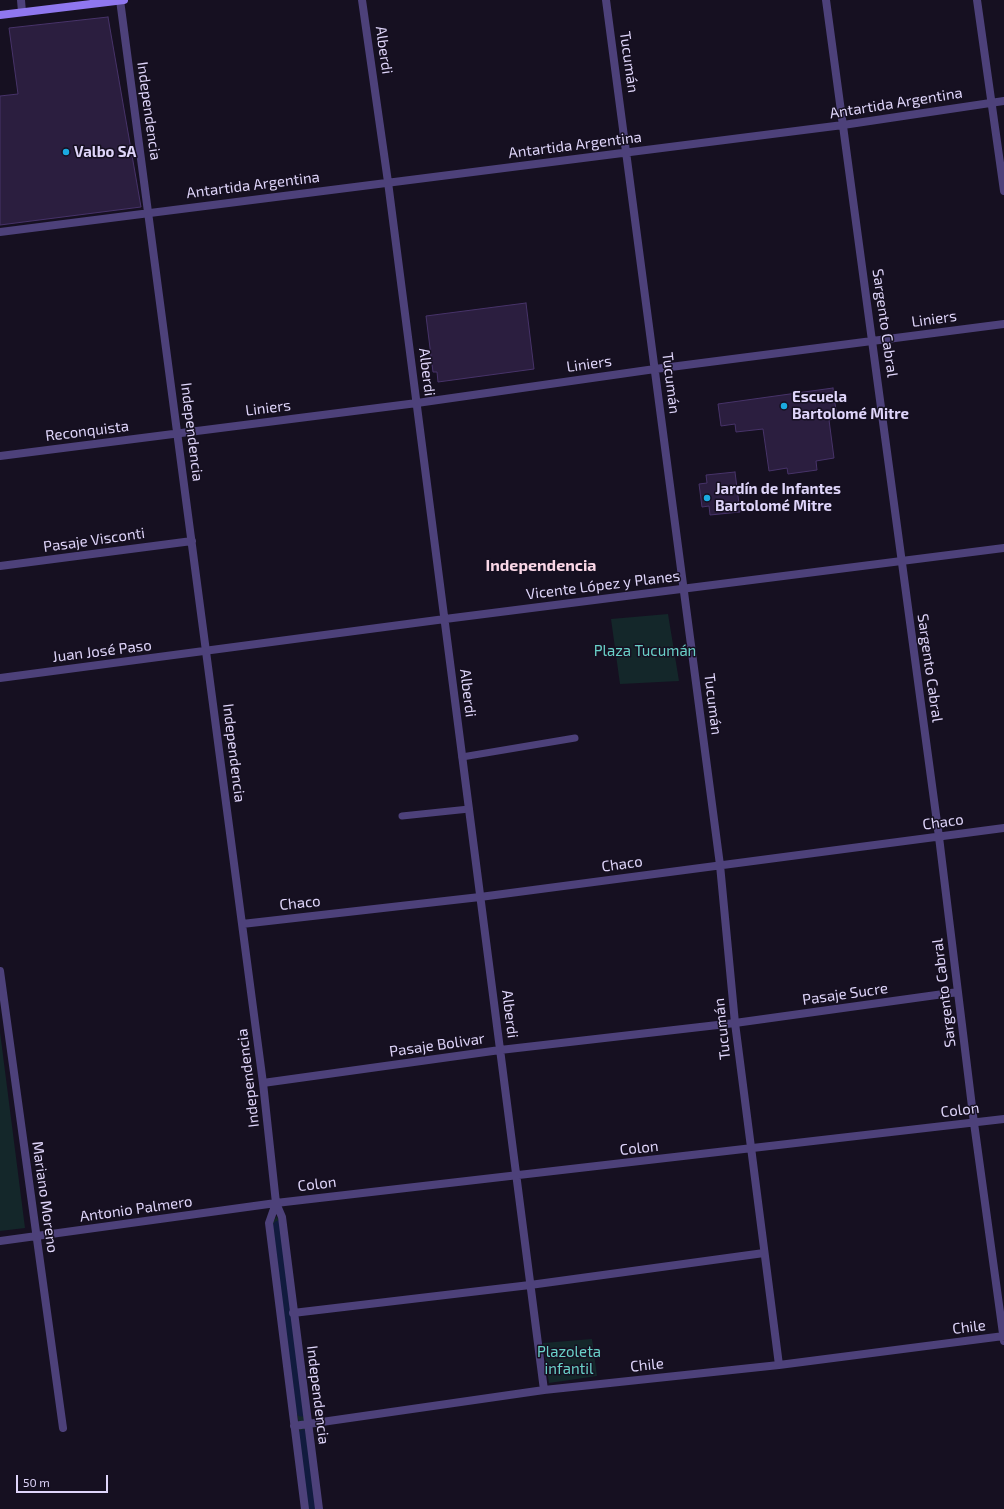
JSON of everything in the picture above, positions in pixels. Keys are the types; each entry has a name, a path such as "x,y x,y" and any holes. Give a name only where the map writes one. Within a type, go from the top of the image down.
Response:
{"main road":[{"path":"0,15 124,0"}],"street":[{"path":"21,0 22,12"},
{"name":"Independencia","path":"120,0 207,651 263,1083 276,1203 282,1217 319,1509"},
{"name":"Alberdi","path":"362,0 388,182 544,1390"},
{"name":"Tucumán","path":"606,0 656,369 720,865 735,1023 779,1365"},
{"name":"Sargento Cabral","path":"826,0 939,837 974,1123 1004,1341"},
{"path":"977,0 1004,191"},
{"name":"Antartida Argentina","path":"0,232 843,125 1004,101"},
{"name":"Liniers","path":"178,434 417,404 656,369 1004,324"},
{"name":"Reconquista","path":"0,456 178,434"},
{"name":"Pasaje Visconti","path":"0,566 192,541"},
{"name":"Vicente López y Planes","path":"207,651 445,619 1004,548"},
{"name":"Juan José Paso","path":"0,678 207,651"},
{"name":"Chaco","path":"242,924 480,897 1004,828"},
{"name":"Mariano Moreno","path":"0,971 62,1428"},
{"name":"Pasaje Sucre","path":"735,1023 958,992"},
{"name":"Pasaje Bolivar","path":"263,1083 500,1050 735,1023"},
{"name":"Colon","path":"276,1203 516,1175 751,1150 1004,1119"},
{"path":"276,1203 268,1224 305,1509"},
{"name":"Antonio Palmero","path":"0,1241 276,1203"},
{"path":"294,1313 530,1285 764,1253"},
{"name":"Chile","path":"294,1426 544,1390 779,1365 1004,1336"}],"lane":[{"path":"462,757 575,738"},
{"path":"402,816 469,809"}],"green space":[{"name":"Plaza Tucumán","path":"668,614 679,681 620,684 611,619"},
{"path":"0,1032 25,1228 0,1231"},
{"path":"277,1216 316,1509 310,1509 272,1224"},
{"name":"Plazoleta infantil","path":"592,1339 597,1376 549,1383 543,1343"}],"building":[{"name":"Valbo SA","path":"108,17 141,207 0,225 0,96 18,94 9,28"},
{"path":"526,303 534,369 438,382 437,372 433,372 426,316"},
{"path":"833,388 837,418 829,420 834,458 816,461 817,470 788,474 787,468 769,471 763,429 736,432 735,424 721,426 718,404"},
{"path":"735,472 740,512 710,515 709,506 702,507 699,484 707,483 706,475"}],"waterway":[{"path":"279,1227 302,1410"},
{"path":"304,1436 314,1509"}],"place":[{"name":"Valbo SA","path":"66,152"},
{"name":"Escuela Bartolomé Mitre","path":"784,406"},
{"name":"Jardín de Infantes Bartolomé Mitre","path":"707,498"}],"district":[{"name":"Independencia","path":"541,566"}]}
